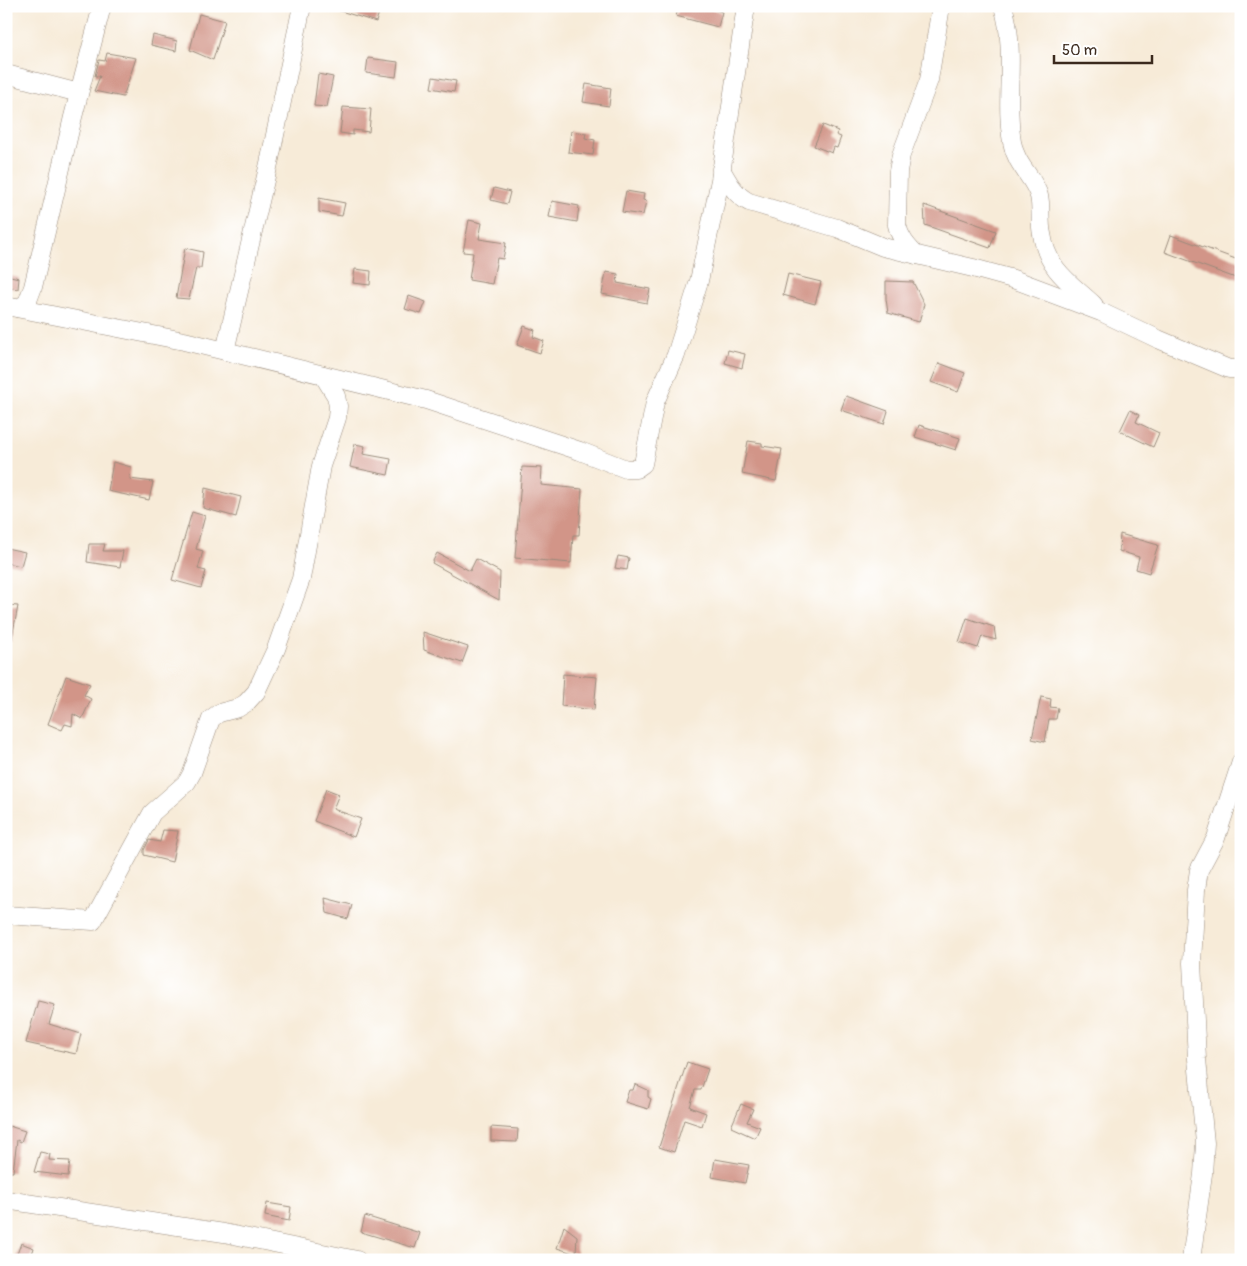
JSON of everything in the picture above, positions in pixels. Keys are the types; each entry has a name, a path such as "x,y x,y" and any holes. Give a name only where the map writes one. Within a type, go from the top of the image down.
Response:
{"street":[{"path":"12,307 28,303 33,287 79,93 102,6"},
{"path":"225,351 270,159 302,6"},
{"path":"12,307 184,341 426,400 580,450 626,469 636,469 643,464 655,402 676,355 699,281 722,169 746,6"},
{"path":"916,255 905,244 897,225 898,171 901,155 929,80 941,6"},
{"path":"1003,6 1010,34 1010,119 1012,141 1015,156 1038,192 1041,203 1041,232 1046,253 1056,271 1102,312"},
{"path":"6,74 79,93"},
{"path":"722,169 734,191 741,198 749,202 837,228 883,247 1013,279 1102,312 1158,339 1235,369 1241,382"},
{"path":"6,915 93,921 152,813 182,788 192,773 211,718 219,713 246,704 256,692 276,649 300,579 321,466 337,418 338,406 336,396 323,375"},
{"path":"1192,1260 1203,1174 1205,1142 1197,1059 1192,963 1196,890 1199,870 1216,838 1241,762"},
{"path":"6,1200 224,1233 357,1260"}],"building":[{"path":"334,6 381,6 376,22 334,9"},
{"path":"679,6 702,6 722,12 718,27 676,16"},
{"path":"199,14 225,21 213,60 190,50"},
{"path":"153,35 177,41 176,51 151,45"},
{"path":"107,53 136,58 123,97 94,91 100,76 95,76 99,60 105,61"},
{"path":"368,58 398,62 396,77 366,73"},
{"path":"318,74 333,77 327,107 314,106"},
{"path":"433,77 456,81 454,92 431,88"},
{"path":"586,84 611,88 609,106 583,102"},
{"path":"343,107 371,109 369,132 353,130 353,135 340,133"},
{"path":"823,125 838,131 836,135 841,137 837,148 834,147 832,153 814,146"},
{"path":"571,131 586,133 585,138 595,140 593,155 568,152"},
{"path":"494,188 510,192 507,204 491,200"},
{"path":"626,191 644,194 643,200 646,201 643,215 622,212"},
{"path":"319,198 345,203 342,216 319,212"},
{"path":"552,201 579,206 577,222 549,217"},
{"path":"924,205 996,231 990,248 925,225"},
{"path":"469,220 482,223 479,239 506,243 503,259 497,258 492,284 469,280 473,253 463,252"},
{"path":"1171,235 1241,261 1241,280 1165,252"},
{"path":"185,248 203,252 201,268 196,268 189,299 176,298"},
{"path":"355,269 371,271 370,285 353,283"},
{"path":"606,272 618,274 617,283 650,289 647,303 602,294"},
{"path":"788,274 821,282 815,304 783,295"},
{"path":"6,275 19,278 18,289 6,287"},
{"path":"886,281 913,282 924,304 919,322 888,313"},
{"path":"409,296 426,302 421,314 405,309"},
{"path":"524,326 535,330 533,337 544,341 540,353 517,345"},
{"path":"728,350 745,354 742,368 725,363"},
{"path":"939,363 965,373 958,392 931,382"},
{"path":"846,396 888,411 884,424 841,410"},
{"path":"1130,410 1139,415 1136,422 1159,433 1153,447 1120,431"},
{"path":"919,425 960,438 956,450 915,437"},
{"path":"748,441 762,443 762,446 782,449 776,481 742,474"},
{"path":"355,444 365,446 363,454 391,459 388,475 350,467"},
{"path":"113,462 131,467 130,479 153,482 149,500 108,491"},
{"path":"522,467 542,468 541,485 582,489 579,535 573,535 571,563 515,558"},
{"path":"205,488 241,497 236,517 203,508"},
{"path":"192,512 205,516 196,549 203,551 198,569 206,571 201,588 172,580"},
{"path":"1120,534 1158,545 1149,573 1136,569 1139,557 1119,551"},
{"path":"89,544 105,544 103,551 123,551 120,567 87,562"},
{"path":"6,548 25,552 21,566 6,563"},
{"path":"437,553 470,571 476,559 500,572 499,600 432,563"},
{"path":"618,556 629,558 627,570 615,568"},
{"path":"6,605 18,606 11,643 6,642"},
{"path":"967,618 994,627 996,640 982,636 978,648 959,642"},
{"path":"423,632 468,647 462,663 424,650"},
{"path":"563,674 597,677 594,710 561,706"},
{"path":"66,676 90,684 84,695 91,699 82,719 73,714 72,726 65,724 62,730 48,724"},
{"path":"1041,697 1051,699 1050,707 1058,708 1056,719 1049,719 1045,742 1032,739"},
{"path":"326,789 339,794 333,809 361,819 354,837 314,821"},
{"path":"163,830 178,831 172,862 144,855 144,850 149,840 160,842"},
{"path":"325,898 352,905 348,919 327,913"},
{"path":"38,1001 55,1005 49,1024 81,1034 76,1054 26,1043"},
{"path":"687,1062 708,1069 701,1090 695,1090 690,1107 706,1113 702,1126 684,1120 674,1152 659,1147"},
{"path":"635,1084 648,1090 648,1097 651,1099 648,1109 625,1102 629,1090 633,1090"},
{"path":"741,1104 753,1109 747,1122 760,1127 755,1138 731,1127"},
{"path":"9,1126 25,1131 21,1142 17,1140 13,1172 6,1172 6,1145"},
{"path":"491,1127 518,1129 517,1142 491,1141"},
{"path":"40,1152 50,1154 49,1160 70,1161 68,1176 34,1172"},
{"path":"715,1159 749,1165 745,1183 712,1177"},
{"path":"267,1203 291,1207 289,1221 265,1216"},
{"path":"365,1216 420,1233 415,1248 361,1232"},
{"path":"564,1226 577,1236 576,1254 557,1248"},
{"path":"21,1243 34,1248 30,1260 15,1260"}]}
